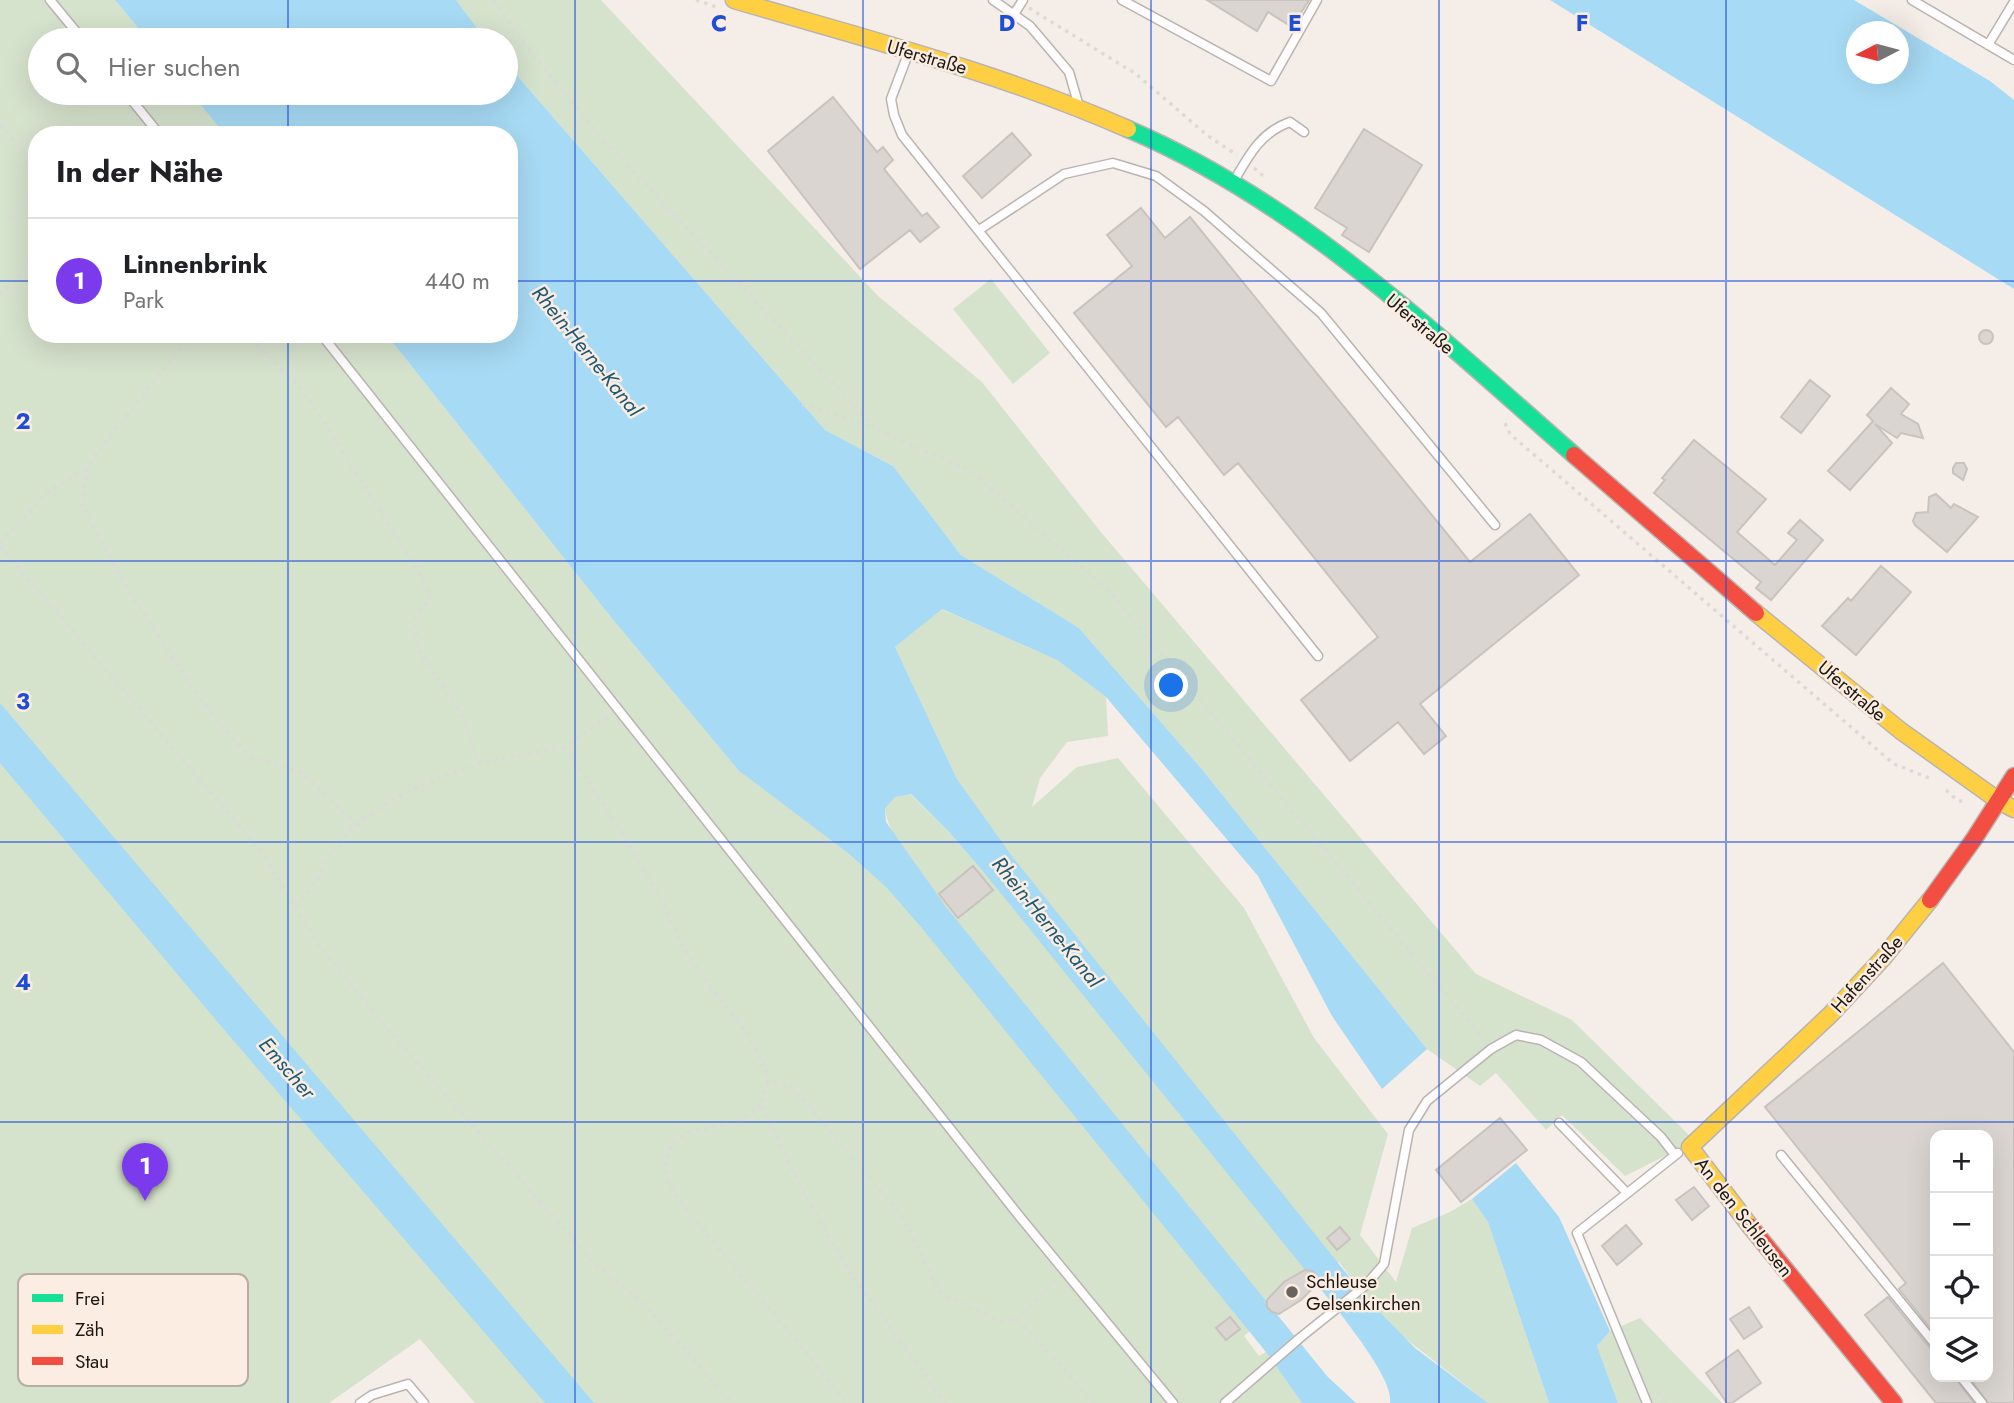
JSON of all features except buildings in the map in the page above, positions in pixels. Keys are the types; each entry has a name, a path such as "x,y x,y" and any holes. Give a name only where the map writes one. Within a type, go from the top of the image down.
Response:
{"main road":[{"name":"Uferstraße","path":"734,0 998,78 1078,106 1132,128 1233,183 1277,211 1350,266 1463,358 1868,704 1998,802 2014,810"},
{"name":"Hafenstraße","path":"1682,1151 1705,1135 1833,1012 1917,919 2014,776"},
{"name":"An den Schleusen","path":"1682,1151 1720,1189 1895,1403"}],"lane":[{"path":"50,0 73,28"},
{"path":"993,0 1030,26 1069,72 1078,106"},
{"path":"1014,14 1023,0"},
{"path":"1122,0 1271,81 1317,0"},
{"path":"1912,0 2014,60"},
{"path":"1988,45 2014,2"},
{"path":"909,51 891,99 902,135 1318,656"},
{"path":"136,105 153,126"},
{"path":"1233,183 1253,148 1268,133 1290,122 1304,132"},
{"path":"979,229 1064,174 1113,163 1156,176 1204,211 1321,313 1495,525"},
{"path":"328,343 1064,1271 1172,1403"},
{"name":"An den Schleusen","path":"1226,1403 1366,1284 1384,1264 1409,1130 1427,1101 1492,1049 1516,1035 1541,1040 1581,1062 1661,1137 1682,1151"},
{"path":"1559,1124 1627,1193"},
{"path":"1647,1403 1577,1233 1682,1151"},
{"path":"1781,1155 1930,1339"},
{"path":"1965,1382 1982,1403"},
{"path":"360,1403 372,1395 408,1384 424,1403"}],"path":[{"path":"493,0 514,28"},
{"path":"518,34 602,138 876,429"},
{"path":"0,125 28,157"},
{"path":"11,220 28,204"},
{"path":"0,294 28,268"},
{"path":"184,343 88,468 83,503 89,520 157,634 216,719 250,757 302,773 357,825"},
{"path":"254,343 296,383 317,411 420,575 430,594 428,601 416,614 415,628 420,652 461,714 480,764"},
{"path":"802,404 876,429 972,472 1108,590 1492,1049"},
{"path":"1510,434 1894,764 1934,780"},
{"path":"88,468 49,491 0,545 262,852 319,945 403,1047 598,1267 647,1307 732,1403"},
{"path":"296,907 319,878 328,855 375,809 429,783 480,764 565,747 618,709"},
{"path":"565,747 614,820 665,907 686,951 766,1069 768,1082 761,1105 753,1115 737,1123 684,1135 673,1143 667,1154 667,1178 678,1197 741,1277 846,1403"},
{"path":"768,1082 789,1086 800,1096 881,1189 901,1215 940,1293 1000,1321 1017,1320 1064,1271"},
{"path":"761,1105 802,1189 848,1269 945,1403"},
{"path":"1017,1320 1094,1403"}],"green space":[{"path":"0,0 115,0 138,28 28,28 28,105 201,105 218,126 28,126 28,343 393,343 610,616 739,771 849,854 887,888 945,907 893,834 885,809 895,797 910,794 950,833 986,875 981,815 957,779 895,647 941,609 1057,660 1106,697 1108,736 1067,742 1040,778 1032,807 1077,767 1118,758 1244,908 1314,1038 1388,1134 1360,1235 1396,1282 1412,1228 1450,1212 1472,1199 1488,1222 1549,1403 1488,1403 1401,1335 1367,1299 1339,1262 1317,1276 1305,1270 1284,1282 1272,1312 1244,1336 1259,1356 1266,1352 1302,1403 475,1403 420,1339 329,1403 0,1403"},
{"path":"456,0 601,0 878,296 982,382 1100,531 1476,974 1572,1020 1695,1141 1625,1176 1562,1115 1546,1130 1496,1073 1480,1086 1427,1049 1200,767 1079,628 961,555 893,466 825,430 518,77 518,28 477,28"},
{"path":"991,279 1050,353 1013,384 953,309"},
{"path":"1640,1318 1722,1403 1618,1403 1597,1346 1610,1331"}],"water":[{"path":"115,0 456,0 477,28 138,28"},
{"path":"1550,0 1854,0 1889,21 1846,21 1846,84 1909,84 1909,33 1990,81 2014,100 2014,289"},
{"name":"Rhein-Herne-Kanal","path":"518,77 825,430 893,466 961,555 1079,628 1200,767 1427,1049 1382,1089 1332,1016 1258,876 1106,697 1057,660 942,609 895,647 957,779 1011,855 1367,1299 1415,1348 1488,1403 1390,1403 1390,1394 1379,1370 1340,1313 986,875 950,833 911,794 895,797 885,809 886,822 946,907 1327,1376 1356,1403 1302,1403 1266,1352 921,927 887,888 849,854 739,771 610,616 393,343 518,343 518,126 218,126 201,105 518,105"},
{"name":"Emscher","path":"0,703 594,1403 545,1403 215,1019 0,763"},
{"path":"1516,1163 1559,1217 1610,1331 1597,1346 1618,1403 1549,1403 1488,1222 1472,1199"}],"traffic: fast":[{"path":"1128,129 1191,159 1308,232 1417,318 1574,455"}],"traffic: slow":[{"path":"734,0 983,74 1128,129"},
{"path":"1756,613 1901,731 2014,809"},
{"path":"1750,1226 1690,1147 1832,1013 1883,958 1930,900"}],"traffic: jam":[{"path":"1574,455 1756,613"},
{"path":"1930,900 1974,839 2014,776"},
{"path":"1750,1226 1894,1403"}],"place":[{"name":"Linnenbrink","path":"145,1201"},
{"name":"Schleuse Gelsenkirchen","path":"1292,1292"}]}
